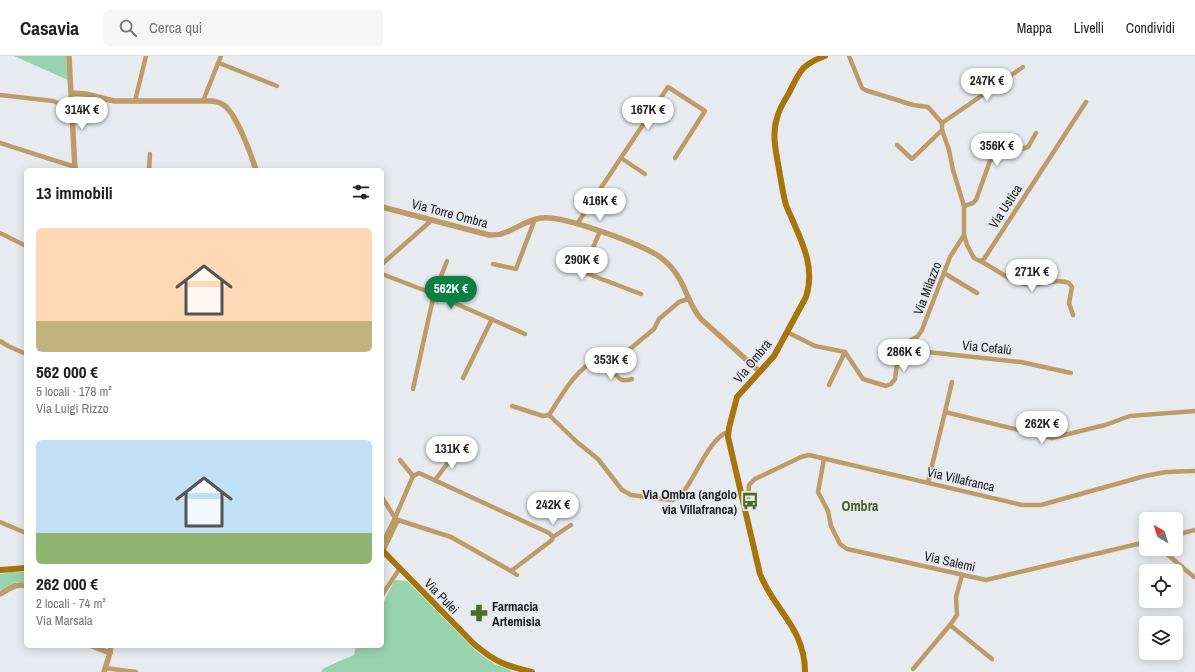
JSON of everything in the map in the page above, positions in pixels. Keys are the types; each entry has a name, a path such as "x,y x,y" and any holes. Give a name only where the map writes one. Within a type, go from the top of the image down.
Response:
{"main road":[{"name":"Via Ombra","path":"804,672 803,658 795,630 766,587 760,574 728,432 737,397 774,356 806,297 810,276 805,251 785,201 775,144 775,124 779,112 802,69 810,62 825,56"},
{"name":"Via Pulei","path":"384,550 486,655 493,660 532,672"},
{"path":"0,570 24,568"}],"street":[{"path":"69,56 75,168"},
{"path":"135,101 146,56"},
{"path":"203,101 221,56"},
{"path":"849,56 862,88 914,105 928,107 942,123 942,130 964,206 964,235 967,245 974,258 1016,281 1031,285 1060,281 1069,283 1072,287 1069,303 1073,315"},
{"path":"219,63 277,86"},
{"path":"942,123 1023,67"},
{"path":"577,224 668,86 705,111 675,158"},
{"path":"72,93 86,94 114,101 203,101 218,102 223,104 230,112 251,153 255,168"},
{"path":"0,95 53,101 72,109"},
{"name":"Via Ustica","path":"980,261 984,259 1086,102"},
{"path":"897,145 912,159 942,130"},
{"path":"964,206 973,203 976,200 990,161 993,158 1028,147 1036,133"},
{"path":"0,143 72,168"},
{"path":"149,168 150,154"},
{"path":"621,158 645,174"},
{"name":"Via Torre Ombra","path":"384,208 489,235 500,234 535,219 556,219 600,231 651,252 671,267 679,278 695,312 701,319 760,372"},
{"path":"493,264 516,269 535,219"},
{"path":"384,262 432,220"},
{"path":"600,231 583,272 641,294"},
{"path":"0,234 24,245"},
{"name":"Via Milazzo","path":"899,349 904,343 920,334 950,257 964,235"},
{"path":"413,389 434,294 446,261"},
{"path":"944,273 977,293"},
{"path":"384,275 434,294 525,334"},
{"path":"512,406 544,416 549,415 574,379 583,369 602,357 621,356 624,354 654,328 659,319 679,302 688,299"},
{"path":"463,378 492,319"},
{"path":"787,332 815,346 845,352 863,379 886,386 891,384 895,379 899,349"},
{"path":"0,341 24,353"},
{"name":"Via Cefalù","path":"899,349 1021,362 1071,373"},
{"path":"829,385 845,352"},
{"path":"602,357 620,379 632,379"},
{"path":"928,482 952,382"},
{"path":"945,412 1052,438 1105,425 1130,416 1195,411"},
{"path":"549,415 577,442 598,459 622,490 631,495 671,500 677,498 692,479 717,438 721,434 728,432"},
{"path":"435,480 457,451"},
{"name":"Via Villafranca","path":"744,505 748,500 749,486 755,479 804,456 824,459 1032,506 1041,505 1145,476 1166,472 1195,471"},
{"name":"Via Salemi","path":"824,459 818,492 828,511 831,526 843,547 847,549 986,580 1139,544"},
{"path":"400,460 413,476"},
{"path":"384,544 396,519 413,476 419,473 549,533 553,537"},
{"path":"384,500 396,519 451,537 517,575"},
{"path":"0,522 24,532"},
{"path":"510,571 552,540 553,537 571,526"},
{"path":"1183,533 1195,530"},
{"path":"1169,556 1194,577"},
{"path":"384,592 400,568"},
{"path":"913,669 957,615 956,597 962,575"},
{"path":"0,594 20,584 24,585"},
{"path":"950,625 992,659"},
{"path":"97,648 110,653"},
{"path":"111,648 105,670 136,672"}],"green space":[{"path":"14,56 66,56 68,80"},
{"path":"24,572 24,582 17,582 0,590 0,574"},
{"path":"394,581 407,581 476,651 494,664 511,670 512,672 321,672 324,668 354,655 356,648 384,648 384,602"}],"place":[{"name":"Via Ombra (angolo via Villafranca)","path":"750,501"},
{"name":"Farmacia Artemisia","path":"479,613"}],"district":[{"name":"Ombra","path":"860,506"}]}
